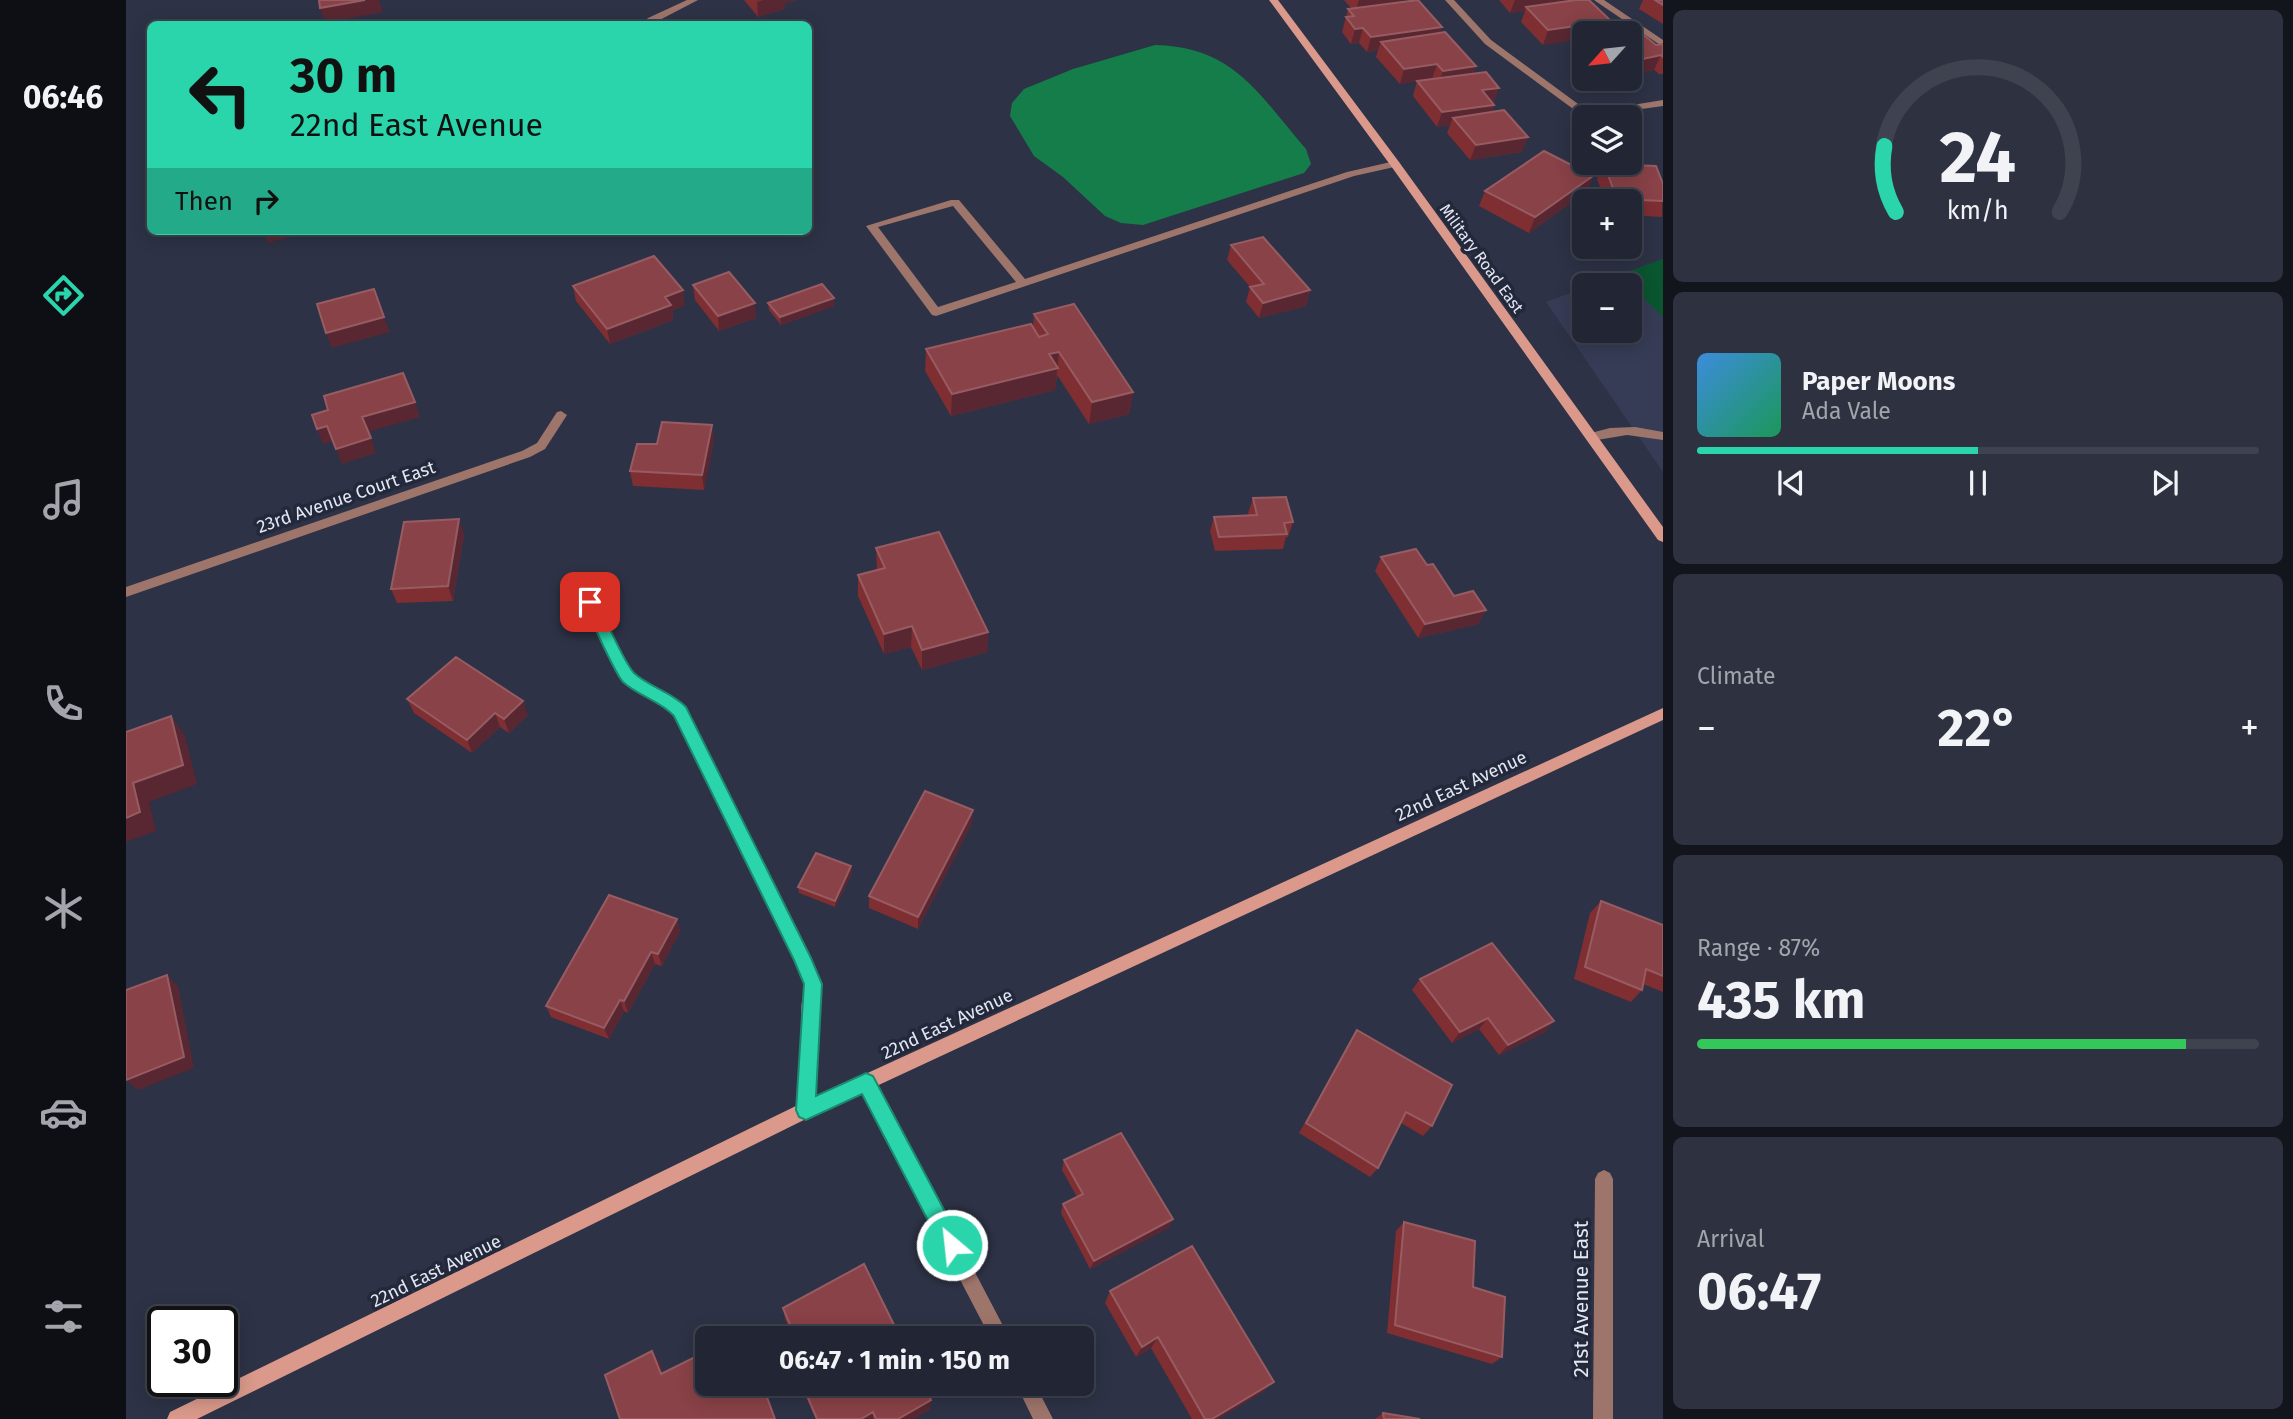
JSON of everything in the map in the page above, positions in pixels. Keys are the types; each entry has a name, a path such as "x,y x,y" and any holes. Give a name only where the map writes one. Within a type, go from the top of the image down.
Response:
{"street":[{"path":"650,21 694,0"},
{"name":"Military Road East","path":"1273,0 1395,164 1663,537"},
{"path":"1449,0 1488,42 1587,115 1663,103"},
{"path":"1598,0 1663,44"},
{"path":"1023,283 955,202 871,226 936,312 1351,174 1395,164"},
{"name":"23rd Avenue Court East","path":"126,592 526,454 541,446 561,415"},
{"path":"1591,437 1633,429 1663,436"},
{"path":"578,577 627,676 680,711 802,958 813,984 806,1110"},
{"name":"22nd East Avenue","path":"177,1419 806,1110 1663,714"},
{"path":"866,1082 994,1326"},
{"name":"21st Avenue East","path":"1603,1419 1604,1179"},
{"path":"1031,1396 1043,1419"}],"shaded area":[{"path":"1663,259 1663,472 1574,343 1642,343 1642,273 1624,273"},
{"path":"1572,292 1572,340 1546,302"}],"green space":[{"path":"1155,45 1206,54 1242,77 1306,149 1311,164 1304,173 1143,225 1121,223 1105,216 1063,177 1034,156 1010,116 1012,103 1024,89 1073,69"},
{"path":"1663,259 1663,317 1642,296 1642,273 1625,273"}],"building":[{"path":"319,0 365,0 320,8"},
{"path":"1418,0 1442,27 1371,37 1363,28 1355,29 1346,17 1354,16 1348,9"},
{"path":"1589,0 1611,21 1572,21 1572,27 1548,30 1526,7"},
{"path":"1445,32 1476,66 1443,71 1437,64 1404,69 1381,42"},
{"path":"1642,33 1656,45 1663,44 1663,57 1661,55 1642,59"},
{"path":"1486,72 1499,88 1482,90 1494,105 1442,112 1417,81"},
{"path":"1504,110 1528,137 1476,145 1453,118"},
{"path":"1544,151 1572,165 1572,175 1593,176 1535,217 1485,191"},
{"path":"1642,165 1656,166 1663,184 1663,201 1642,200 1642,189 1613,189 1608,175 1642,175"},
{"path":"1263,237 1310,290 1263,303 1250,287 1264,284 1231,245"},
{"path":"654,256 683,290 665,297 671,305 607,329 573,286"},
{"path":"729,272 755,303 718,316 693,285"},
{"path":"822,284 834,298 780,317 768,303"},
{"path":"374,289 384,317 326,333 317,304"},
{"path":"1074,304 1133,392 1092,402 1059,352 1049,354 1058,368 952,394 926,349 1031,324 1039,337 1048,334 1034,314"},
{"path":"403,373 415,402 362,417 371,438 336,449 327,426 317,429 312,415 328,410 324,396"},
{"path":"662,422 712,425 702,475 630,471 637,444 657,444"},
{"path":"1286,497 1293,522 1284,523 1287,534 1219,537 1214,517 1257,515 1253,498"},
{"path":"459,519 448,586 391,589 404,522"},
{"path":"939,532 988,632 922,650 912,626 884,634 858,575 885,568 876,548"},
{"path":"1416,549 1427,565 1433,564 1454,596 1473,591 1486,610 1425,624 1381,557"},
{"path":"456,657 523,701 504,719 495,713 467,740 407,699"},
{"path":"171,716 183,765 133,783 140,812 126,818 126,732"},
{"path":"925,791 973,810 918,917 869,896"},
{"path":"816,853 851,866 835,901 798,887"},
{"path":"609,895 677,919 658,954 651,952 624,1001 620,1000 604,1028 546,1006"},
{"path":"1601,901 1663,925 1663,976 1646,969 1642,990 1585,967"},
{"path":"1492,943 1554,1021 1508,1045 1488,1018 1460,1032 1420,979"},
{"path":"167,975 184,1057 126,1080 126,990"},
{"path":"1357,1030 1452,1085 1432,1126 1406,1112 1378,1168 1306,1123"},
{"path":"1121,1133 1173,1219 1094,1261 1063,1204 1083,1194 1064,1160"},
{"path":"1404,1222 1475,1241 1473,1287 1505,1297 1502,1357 1395,1325"},
{"path":"1192,1246 1274,1382 1212,1419 1205,1419 1158,1337 1142,1347 1110,1291"},
{"path":"864,1264 895,1326 791,1326 783,1308"},
{"path":"652,1351 661,1374 695,1357 695,1396 766,1396 775,1419 620,1419 605,1375"},
{"path":"807,1396 929,1396 931,1400 898,1419 876,1419 873,1412 861,1419 817,1419"},
{"path":"1383,1413 1420,1419 1384,1419"}],"route":[{"path":"590,602 627,676 680,711 802,958 813,984 806,1110 866,1082 952,1245"}]}
